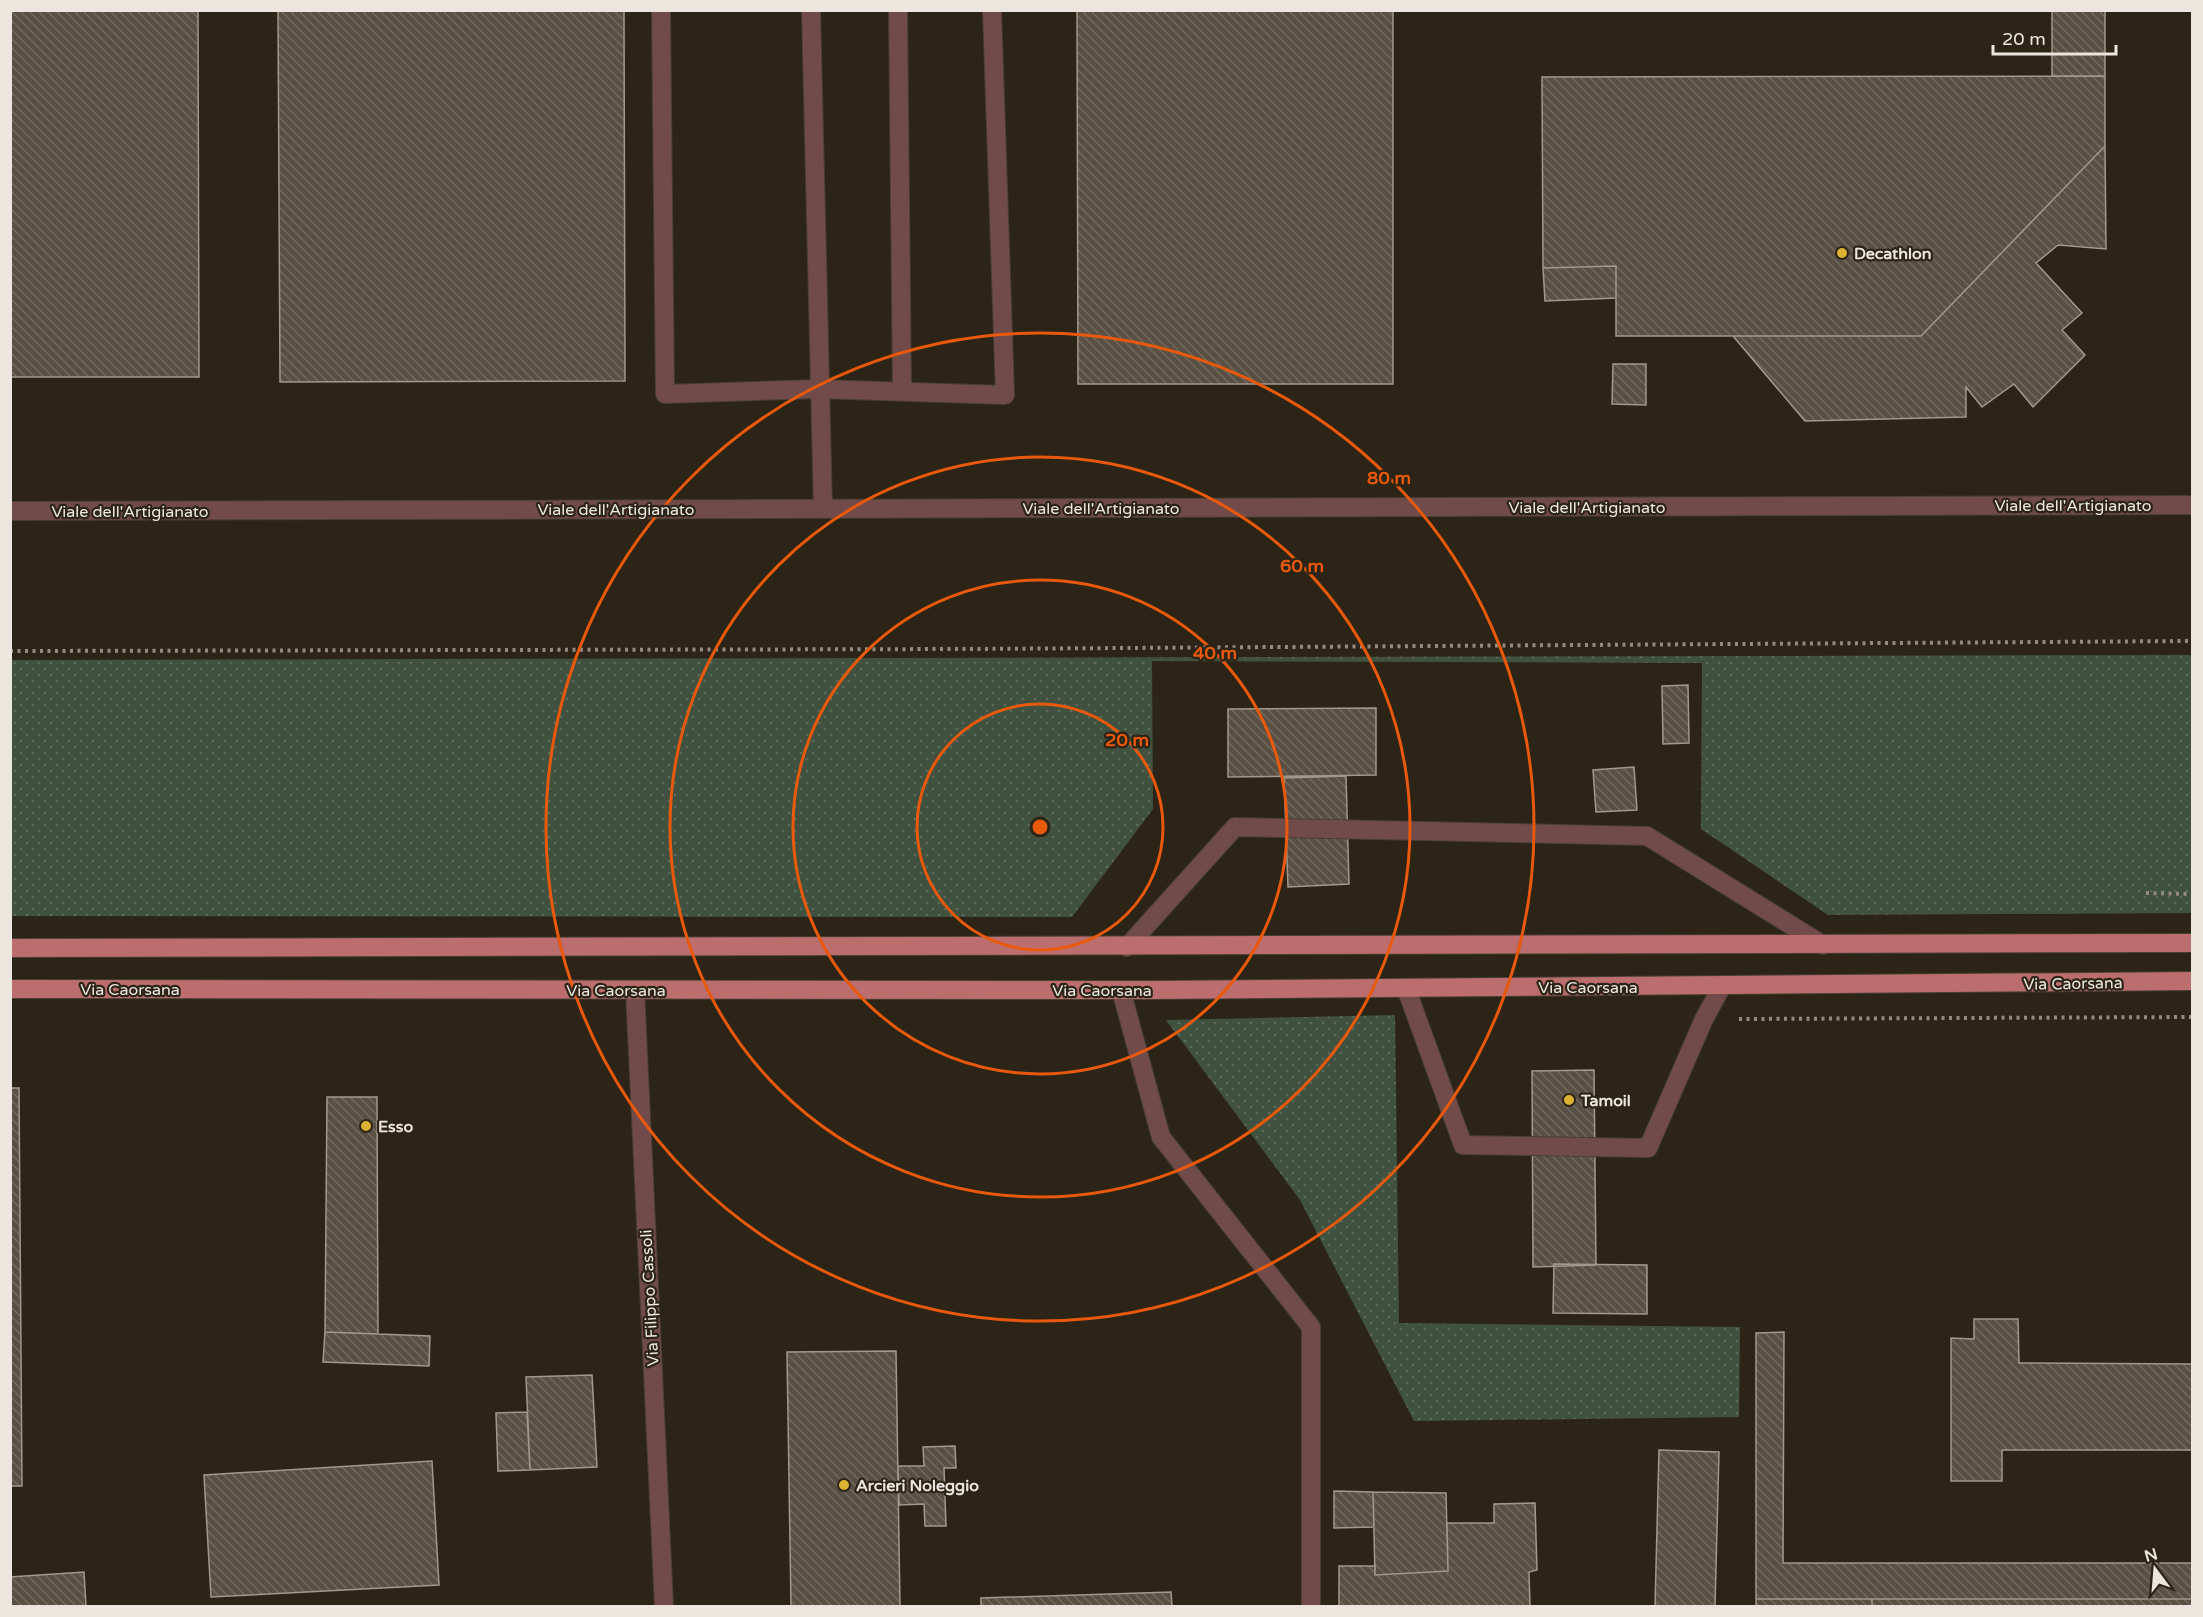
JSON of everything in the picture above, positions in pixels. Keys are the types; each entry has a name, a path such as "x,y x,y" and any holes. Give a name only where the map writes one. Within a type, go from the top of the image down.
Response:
{"main road":[{"path":"10,948 2193,943"},
{"name":"Via Caorsana","path":"10,989 1121,990 2193,981"}],"street":[{"path":"661,10 665,394 818,389 1005,395 992,10"},
{"path":"811,10 818,389 823,509"},
{"path":"898,10 902,391"},
{"name":"Viale dell'Artigianato","path":"10,511 2193,505"},
{"path":"1127,947 1234,827 1647,836 1823,945"},
{"path":"1406,988 1463,1145 1648,1148 1704,1020 1722,986"},
{"name":"Via Filippo Cassoli","path":"635,990 664,1606"},
{"path":"1121,990 1161,1137 1311,1327 1311,1606"}],"path":[{"path":"10,651 972,649 2193,641"},
{"path":"2146,893 2193,894"}],"green space":[{"path":"2192,655 2192,913 1828,915 1701,829 1702,663 1152,661 1153,809 1072,917 11,916 11,660"},
{"path":"1395,1015 1399,1323 1740,1327 1739,1417 1414,1421 1300,1200 1166,1020"}],"building":[{"path":"10,10 198,10 199,377 10,377"},
{"path":"278,10 624,10 625,381 280,382"},
{"path":"1077,10 1393,10 1393,384 1078,384"},
{"path":"2052,10 2105,10 2105,76 2052,76"},
{"path":"2105,76 2105,146 1921,336 1616,336 1616,266 1543,268 1542,77"},
{"path":"2105,146 2106,249 2058,245 2036,263 2082,313 2062,330 2085,355 2033,407 2014,384 1982,407 1966,387 1966,417 1805,421 1733,336 1921,336"},
{"path":"1616,266 1616,298 1545,301 1543,268"},
{"path":"1613,364 1646,364 1646,405 1612,404"},
{"path":"1688,685 1689,743 1663,744 1662,686"},
{"path":"1376,708 1376,775 1228,777 1228,709"},
{"path":"1634,767 1637,810 1596,812 1593,770"},
{"path":"1346,776 1349,884 1288,887 1284,778"},
{"path":"1594,1070 1596,1265 1533,1267 1532,1071"},
{"path":"10,1088 19,1088 22,1486 10,1486"},
{"path":"327,1097 377,1097 378,1334 325,1332"},
{"path":"1554,1264 1647,1265 1647,1314 1553,1313"},
{"path":"1974,1319 2018,1319 2019,1363 2192,1364 2192,1450 2002,1450 2002,1481 1951,1481 1951,1338 1974,1339"},
{"path":"325,1332 430,1336 429,1366 323,1362"},
{"path":"1784,1332 1783,1563 2192,1563 2192,1599 1756,1599 1756,1333"},
{"name":"Arcieri Noleggio","path":"896,1351 900,1606 791,1606 787,1352"},
{"path":"592,1375 597,1467 530,1470 526,1377"},
{"path":"527,1412 530,1470 498,1471 496,1413"},
{"path":"955,1446 956,1468 944,1468 946,1526 925,1526 924,1504 899,1505 898,1466 924,1466 923,1447"},
{"path":"1659,1450 1719,1452 1715,1606 1655,1606"},
{"path":"432,1461 439,1585 211,1597 204,1475"},
{"path":"1334,1491 1373,1492 1374,1527 1334,1528"},
{"path":"1373,1492 1446,1493 1448,1571 1375,1575"},
{"path":"1535,1503 1537,1570 1529,1572 1530,1606 1339,1606 1339,1566 1375,1566 1375,1575 1448,1571 1447,1523 1494,1523 1494,1504"},
{"path":"84,1572 86,1606 10,1606 10,1577"},
{"path":"1171,1592 1172,1606 981,1606 981,1598"},
{"path":"1756,1599 1872,1599 1872,1606 1756,1606"},
{"path":"1872,1599 2192,1599 2192,1606 1872,1606"}],"place":[{"name":"Decathlon","path":"1842,253"},
{"name":"Tamoil","path":"1569,1100"},
{"name":"Esso","path":"366,1126"},
{"name":"Arcieri Noleggio","path":"844,1485"}]}
